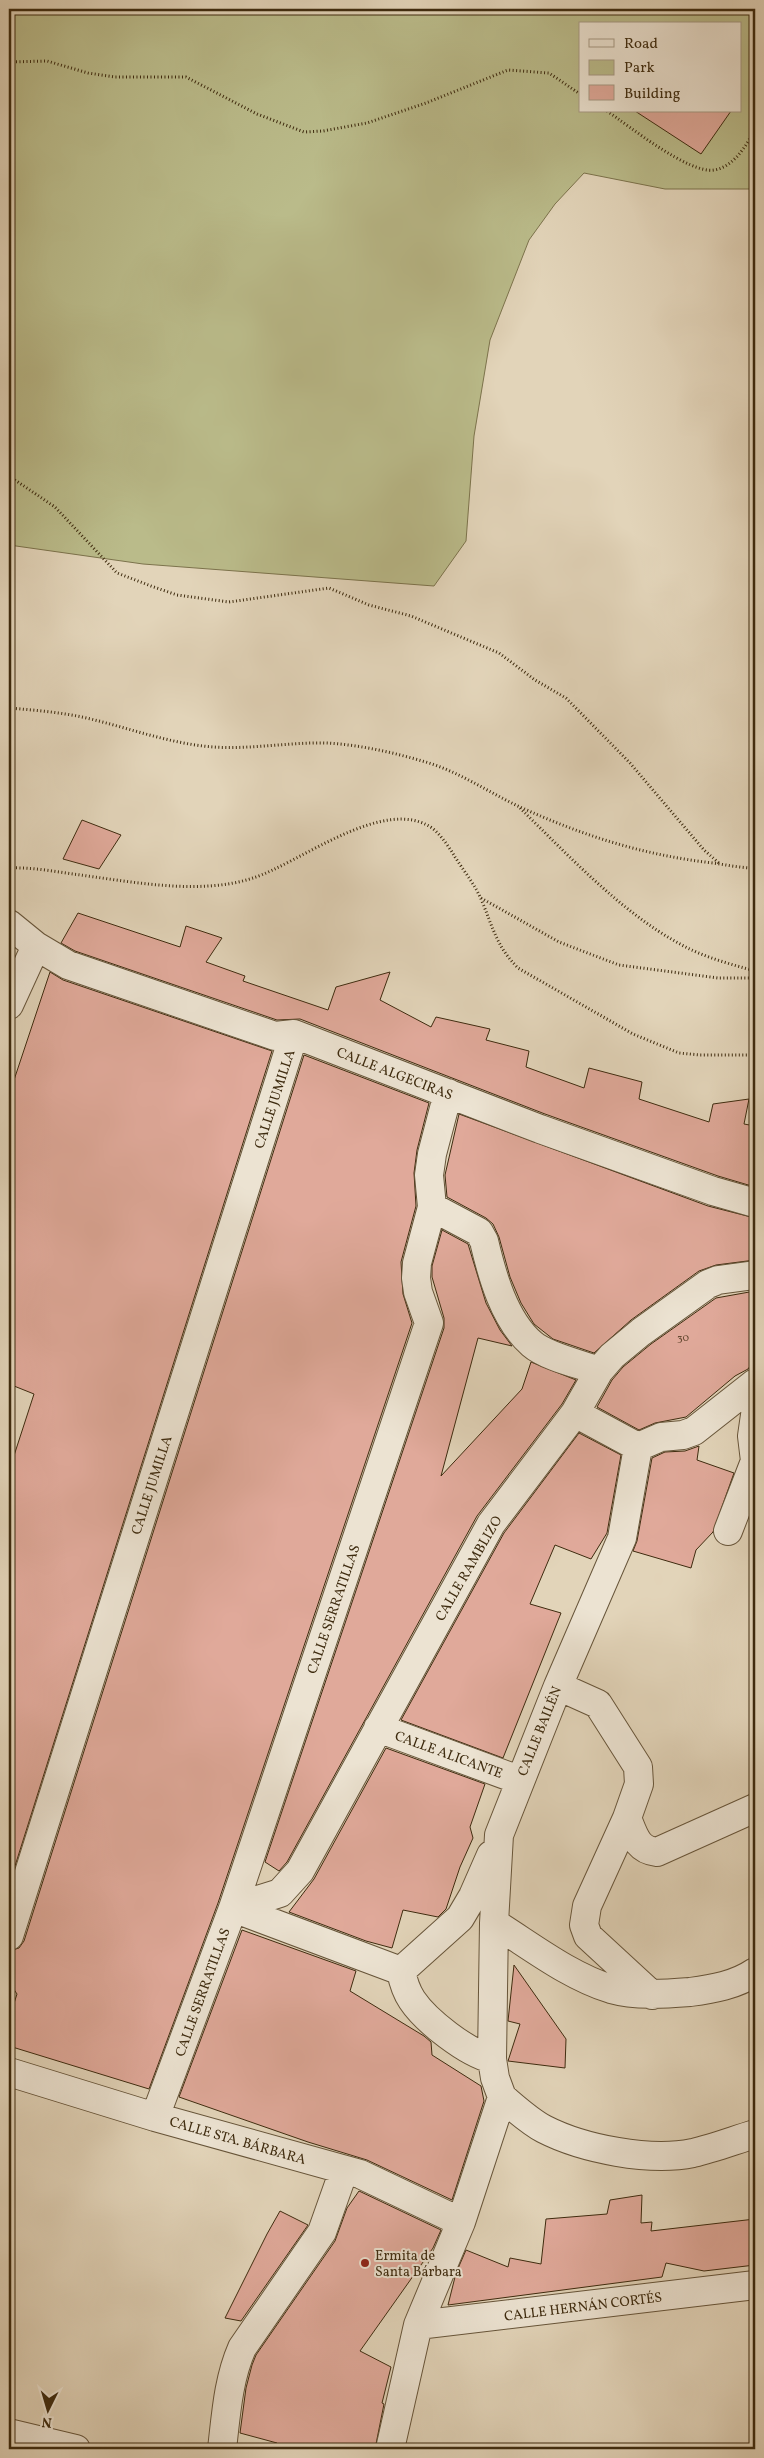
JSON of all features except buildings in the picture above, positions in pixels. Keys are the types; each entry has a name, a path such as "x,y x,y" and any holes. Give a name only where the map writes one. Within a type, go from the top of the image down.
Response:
{"street":[{"name":"CALLE ALGECIRAS","path":"9,924 36,946 68,964 275,1036 294,1034 540,1129 713,1191 755,1203"},
{"path":"9,1005 15,975 36,946"},
{"name":"CALLE JUMILLA","path":"9,1936 294,1034"},
{"name":"CALLE SERRATILLAS","path":"156,2117 232,1908 429,1323 418,1292 416,1278 432,1207 429,1175 432,1154 448,1093"},
{"path":"432,1207 479,1232 484,1241 506,1310 532,1344 544,1352 599,1371"},
{"name":"CALLE RAMBLIZO","path":"232,1908 280,1893 300,1872 491,1524 575,1412 599,1371 612,1356 640,1332 708,1284 718,1280 755,1275"},
{"path":"575,1412 638,1447 661,1437 683,1435 694,1431 755,1383"},
{"path":"728,1531 755,1461 752,1436 755,1415"},
{"name":"CALLE BAILÉN","path":"502,2097 495,2078 492,2059 494,1923 499,1835 519,1780 622,1538 638,1447"},
{"path":"558,1686 598,1704 638,1767 639,1784 627,1818 587,1906 584,1925 588,1936 652,1995"},
{"name":"CALLE ALICANTE","path":"378,1728 519,1780"},
{"path":"627,1818 638,1845 646,1851 657,1852 755,1808"},
{"path":"401,1971 460,1918 474,1896 499,1835"},
{"path":"232,1908 401,1971"},
{"path":"494,1923 578,1975 610,1988 652,1995 719,1987 737,1982 755,1972"},
{"path":"401,1971 404,1985 420,2010 461,2045 478,2056 492,2059"},
{"name":"CALLE STA. BÁRBARA","path":"9,2072 156,2117 360,2174 462,2222"},
{"path":"390,2449 418,2325 462,2222 502,2097 525,2116 545,2129 611,2150 641,2155 663,2156 693,2153 755,2134"},
{"path":"222,2449 228,2395 242,2348 322,2232 344,2170"},
{"name":"CALLE HERNÁN CORTÉS","path":"418,2325 753,2288"},
{"path":"9,2433 76,2449"}],"path":[{"path":"9,62 47,60 88,73 114,77 186,77 257,114 304,132 323,131 367,123 426,103 508,70 549,73 579,93"},
{"path":"608,112 681,161 695,168 714,170 729,164 749,142 755,128"},
{"path":"9,476 56,507 117,573 151,586 177,595 229,602 329,588 368,604 411,616 498,653 535,680 566,698 630,763 704,850 720,864"},
{"path":"9,708 51,711 83,717 152,737 202,746 230,748 326,743 360,746 432,764 518,806 586,836 682,860 755,868"},
{"path":"518,806 597,883 652,926 679,944 709,957 755,971"},
{"path":"9,868 47,870 132,882 192,886 226,884 253,878 373,823 400,819 423,823 439,835 480,898 494,936 506,956 518,968 633,1034 679,1053 755,1055"},
{"path":"480,898 559,942 619,965 718,978 755,978"}],"green space":[{"path":"9,9 755,9 755,189 665,189 584,173 555,204 529,240 490,340 474,436 466,541 434,586 143,564 9,545"}],"place":[{"name":"Ermita de Santa Bárbara","path":"365,2263"}]}
